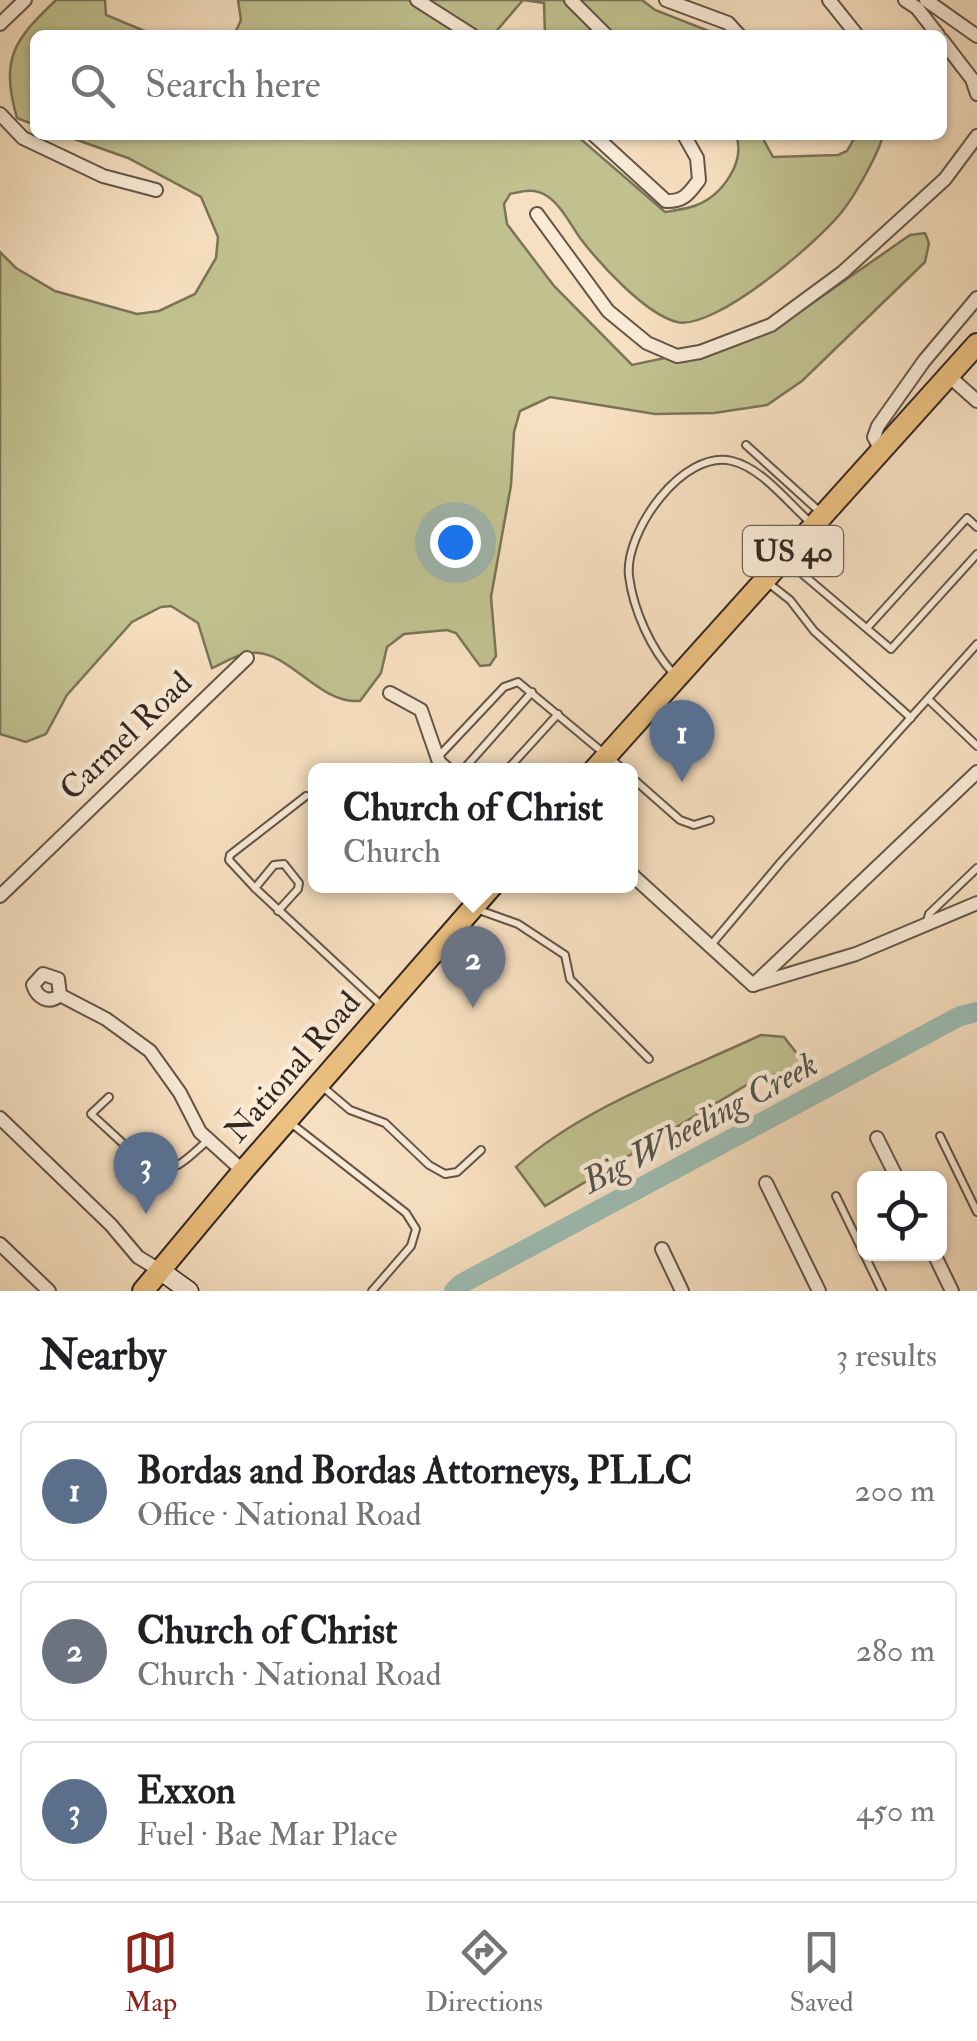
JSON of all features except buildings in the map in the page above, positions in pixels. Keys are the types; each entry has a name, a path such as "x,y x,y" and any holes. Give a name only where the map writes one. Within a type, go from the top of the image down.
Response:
{"main road":[{"name":"US 40","path":"600,763 977,344"},
{"name":"National Road","path":"143,1291 486,893"}],"street":[{"path":"0,24 25,0"},
{"path":"417,0 464,30"},
{"path":"571,0 601,30"},
{"path":"666,0 728,23 734,30"},
{"path":"829,0 853,30"},
{"path":"905,0 917,8 934,30"},
{"path":"926,0 977,36"},
{"path":"947,47 972,78 977,94"},
{"path":"0,114 23,138 55,154 103,176 156,190"},
{"path":"537,214 608,312 647,343 677,356 700,352 772,325 843,272 945,179 977,136"},
{"path":"599,140 666,201 678,202 699,180 697,158 687,140"},
{"path":"882,452 874,437 878,426 924,360 977,298"},
{"path":"950,377 977,401"},
{"name":"Carmel Road","path":"0,896 247,658"},
{"path":"390,693 421,710 442,763"},
{"path":"753,985 977,772"},
{"path":"638,880 753,985"},
{"path":"753,985 856,954 977,902"},
{"path":"60,995 106,1019 150,1051 208,1141 243,1171"},
{"path":"0,1118 112,1225 138,1258 189,1291"},
{"path":"877,1138 894,1171"},
{"path":"766,1183 819,1291"},
{"path":"0,1244 49,1291"},
{"path":"662,1249 682,1291"},
{"path":"937,1261 952,1291"}],"lane":[{"path":"746,445 820,521"},
{"path":"678,678 660,658 629,577 632,544 667,491 678,479 709,460 730,460 749,467 820,521"},
{"path":"867,628 967,518 977,527"},
{"path":"785,560 891,649 977,554"},
{"path":"766,582 790,600 814,630 911,718"},
{"path":"710,946 977,644"},
{"path":"437,758 504,686 518,682 558,714 600,763"},
{"path":"469,763 532,692"},
{"path":"928,699 977,746"},
{"path":"513,763 558,714"},
{"path":"638,783 680,820 694,825 710,820"},
{"path":"306,796 228,860 385,1009"},
{"path":"254,888 274,865 284,864 299,883 278,911"},
{"path":"924,927 929,914 977,868"},
{"path":"461,893 474,906 518,924 565,955 570,979 649,1059"},
{"path":"319,1084 350,1110 385,1124 429,1165 445,1174 457,1172 481,1150"},
{"path":"109,1097 91,1114 153,1171 166,1172 178,1166 208,1141"},
{"path":"288,1120 406,1213 416,1230 411,1246 372,1291"},
{"path":"940,1136 977,1212"},
{"path":"836,1196 882,1291"}],"green space":[{"path":"56,0 105,0 106,15 142,30 30,30 30,123 17,118 10,80 14,52 30,27"},
{"path":"238,0 523,0 497,30 236,30 241,20"},
{"path":"523,0 642,0 655,10 706,30 545,30 544,3"},
{"path":"77,140 582,140 665,212 697,205 723,186 735,166 737,140 764,140 773,157 838,155 847,151 853,140 881,140 844,209 814,241 766,281 716,313 694,321 677,322 664,317 638,299 599,261 547,196 533,191 510,194 504,204 507,224 554,286 632,365 731,344 775,329 910,235 925,233 929,243 925,262 802,381 767,405 714,413 655,414 550,397 520,411 491,597 496,656 490,665 480,666 456,633 447,630 404,634 387,647 381,673 360,701 343,699 272,656 241,655 212,668 198,623 171,606 161,607 132,622 67,695 46,734 26,742 0,734 0,252 16,268 55,291 137,314 159,311 195,294 216,258 218,237 201,197 128,158"},
{"path":"761,1035 784,1037 805,1064 750,1083 545,1206 516,1167 601,1109"}],"waterway":[{"name":"Big Wheeling Creek","path":"454,1291 960,1016 977,1012"}],"place":[{"name":"Bordas and Bordas Attorneys, PLLC","path":"682,782"},
{"name":"Church of Christ","path":"473,1008"},
{"name":"Exxon","path":"146,1214"}]}
